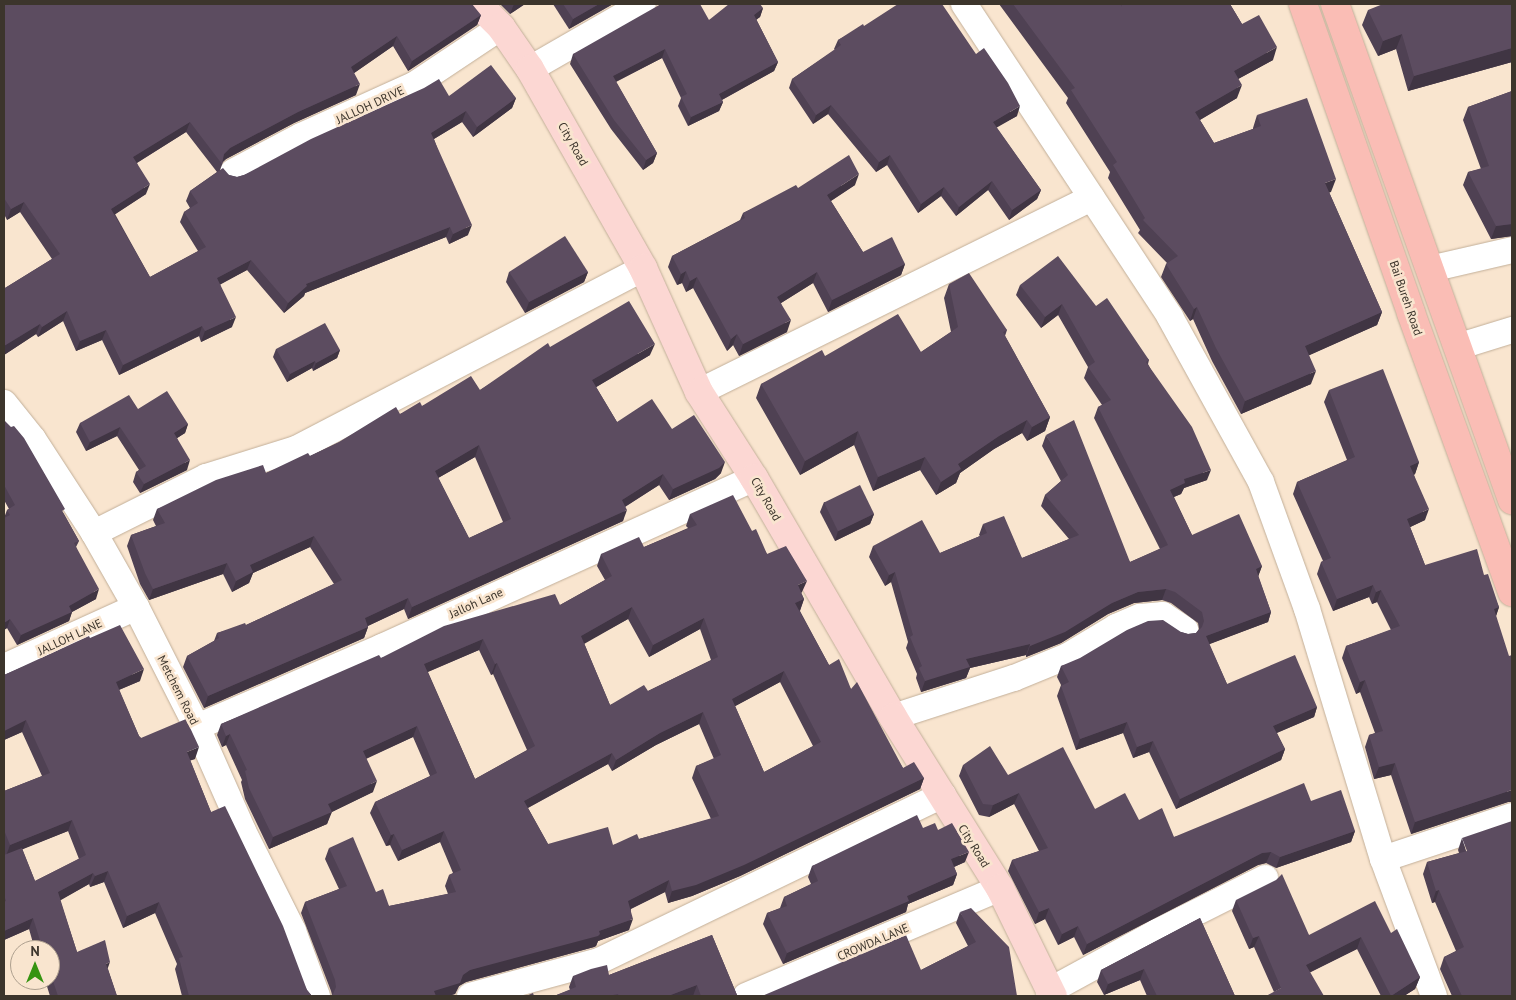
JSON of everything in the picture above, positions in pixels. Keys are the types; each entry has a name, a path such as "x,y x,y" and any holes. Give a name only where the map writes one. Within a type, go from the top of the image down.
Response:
{"highway":[{"name":"Bai Bureh Road","path":"1303,4 1411,313 1512,592"},
{"path":"1335,4 1397,172 1512,500"}],"main road":[{"name":"City Road","path":"478,4 501,27 530,69 643,268 699,392 754,478 892,717 1000,888 1051,994"}],"street":[{"path":"530,69 643,4"},
{"path":"964,4 1170,317 1261,482 1307,609 1383,859 1434,996"},
{"name":"JALLOH DRIVE","path":"233,172 301,136 414,85 501,27"},
{"path":"699,392 1092,198"},
{"path":"1430,269 1512,250"},
{"path":"94,533 206,477 296,449 643,268"},
{"path":"1457,347 1512,330"},
{"name":"Metchem Road","path":"4,403 33,439 94,533 136,606 198,727 243,831 293,931 317,996"},
{"name":"Jalloh Lane","path":"198,727 382,647 754,478"},
{"name":"JALLOH LANE","path":"4,667 136,606"},
{"path":"892,717 1014,678 1059,660 1116,627 1140,617 1163,615 1185,630"},
{"path":"470,996 599,961 943,795"},
{"path":"1383,859 1512,816"},
{"path":"1051,994 1157,932 1265,878"},
{"name":"CROWDA LANE","path":"746,996 1000,888"}],"building":[{"path":"4,4 472,4 481,15 412,61 397,36 351,67 360,84 298,112 230,148 224,154 222,164 190,122 133,157 150,184 111,209 150,277 206,247 184,212 198,203 190,191 223,168 229,175 237,177 244,175 311,139 424,88 439,79 449,96 491,65 516,98 477,127 466,111 431,133 472,225 453,234 450,227 306,284 307,286 288,303 251,260 217,278 236,317 205,331 202,326 123,365 106,330 80,341 67,311 42,327 40,324 4,346 4,286 5,288 60,254 24,202 11,209 4,198"},
{"path":"563,4 599,4 573,19"},
{"path":"661,4 700,4 709,20 729,4 760,4 763,8 754,15 778,62 719,94 723,102 691,117 681,97 687,94 665,49 613,76 657,153 646,160 614,120 573,54"},
{"path":"898,4 942,4 976,54 984,48 1008,83 1020,106 993,122 1041,190 1012,210 992,181 959,207 944,187 921,204 890,155 879,162 831,105 816,115 792,79 841,45 838,40"},
{"path":"1013,4 1120,4 1122,7 1121,4 1230,4 1242,24 1259,15 1277,47 1234,71 1242,85 1195,112 1214,143 1261,126 1257,115 1307,98 1336,179 1325,183 1382,312 1305,346 1316,371 1245,401 1216,348 1197,307 1194,309 1166,264 1178,256 1143,220 1145,218 1113,165 1117,162 1071,90 1075,88"},
{"path":"1383,4 1512,4 1512,48 1414,76 1402,34 1383,41 1368,10"},
{"path":"1512,91 1512,224 1496,226 1468,172 1489,166 1468,107"},
{"path":"849,155 859,174 827,195 863,252 892,237 905,264 832,300 817,272 777,297 791,320 743,344 737,334 731,339 697,277 690,281 686,271 681,274 672,256 745,218 743,213 796,185 798,188"},
{"path":"565,236 588,272 529,302 509,272"},
{"path":"1058,256 1096,306 1107,298 1149,360 1146,362 1192,427 1211,470 1184,479 1185,483 1170,490 1192,535 1239,514 1262,566 1256,569 1271,612 1206,636 1227,684 1295,655 1317,707 1273,726 1285,749 1180,799 1153,741 1137,747 1127,722 1080,739 1061,686 1069,682 1061,666 1080,658 1127,630 1148,621 1163,620 1181,632 1188,634 1196,633 1202,627 1204,621 1202,612 1175,592 1166,589 1138,592 1112,603 1065,632 1030,646 1030,644 966,659 970,667 925,681 919,668 922,666 910,637 913,635 895,572 889,575 873,546 922,520 940,553 987,533 983,524 1004,516 1022,558 1079,535 1045,495 1068,475 1046,435 1074,420 1130,562 1168,545 1098,407 1111,400 1088,367 1095,362 1062,304 1045,317 1020,285"},
{"path":"969,273 1007,330 1003,332 1050,417 1032,427 1027,420 999,436 958,464 961,469 941,482 925,457 878,477 858,431 805,461 761,384 822,350 825,356 898,314 921,352 958,327 949,284"},
{"path":"629,301 655,344 592,380 617,422 652,399 672,429 694,415 725,462 719,468 673,489 663,474 622,500 627,510 412,607 408,598 365,618 368,627 208,696 187,656 219,638 217,633 245,623 246,625 342,580 314,536 250,565 253,572 236,581 227,563 153,589 131,535 165,523 157,509 216,480 263,465 266,473 308,453 310,456 339,442 396,407 400,414 420,402 422,406 471,376 480,390 548,343 550,347","holes":["479,445 511,519 469,538 435,471"]},
{"path":"325,323 340,350 290,374 276,349"},
{"path":"1383,369 1419,462 1410,466 1429,509 1407,519 1425,565 1477,549 1484,575 1488,574 1499,607 1494,609 1509,656 1512,655 1512,790 1415,822 1395,763 1379,767 1369,735 1383,731 1365,680 1360,682 1346,646 1400,626 1381,590 1376,592 1373,585 1337,599 1321,562 1331,558 1297,482 1355,457 1329,390"},
{"path":"167,391 188,424 174,433 190,460 144,484 136,472 146,466 120,427 90,442 80,423 129,395 138,409"},
{"path":"4,420 11,427 14,426 24,438 65,509 62,511 79,541 74,543 99,589 69,606 72,612 21,635 10,619 4,623 4,518 10,515 7,510 15,505 4,485"},
{"path":"860,485 874,514 838,531 824,503"},
{"path":"733,495 752,531 756,529 767,554 786,546 807,581 798,585 804,599 795,603 829,665 839,659 851,689 857,682 903,768 914,762 924,778 744,865 696,885 672,891 669,880 628,901 633,919 599,931 600,934 598,936 470,970 463,975 460,983 434,991 436,996 330,996 336,987 335,980 305,902 347,886 329,848 353,837 376,892 383,889 389,906 456,892 449,875 461,870 444,831 402,850 394,834 391,835 375,802 437,773 417,726 363,751 377,781 328,804 332,812 273,837 249,788 245,771 247,770 230,734 226,736 221,724 379,655 381,658 444,626 555,594 560,605 612,576 601,554 639,537 644,547 697,525 690,514","holes":["632,607 653,645 704,618 718,657 648,691 644,685 610,705 581,636","483,639 495,664 497,663 535,746 475,779 424,664","784,671 821,742 764,772 732,699","703,712 721,755 696,766 719,816 639,839 637,834 613,845 608,827 548,844 524,801 612,753 616,760 660,733"]},
{"path":"120,625 144,669 116,682 141,738 186,719 199,747 187,752 211,812 225,806 283,926 307,990 312,996 189,996 179,958 183,957 159,902 127,916 108,871 95,876 93,873 58,892 77,952 105,940 110,962 106,964 117,996 58,996 56,990 60,990 60,940 40,940 33,918 4,931 4,902 6,901 4,895 4,855 22,848 35,881 86,855 72,820 10,845 4,830 4,791 50,773 26,720 4,731 4,675 89,636 90,638"},
{"path":"990,746 1008,775 1063,747 1095,809 1125,793 1139,820 1162,808 1174,837 1304,783 1311,801 1341,790 1355,831 1280,857 1271,852 1262,853 1087,944 1078,926 1062,934 1049,908 1039,912 1012,860 1048,848 1019,793 993,805 983,804 963,765"},
{"path":"917,815 923,828 935,823 938,830 952,823 969,852 951,859 957,874 907,896 909,901 787,953 767,913 787,906 784,897 818,881 812,866"},
{"path":"1512,821 1512,996 1462,996 1444,957 1464,947 1439,890 1436,891 1427,862 1467,851 1462,838"},
{"path":"1282,874 1309,935 1375,901 1391,933 1397,929 1420,977 1391,996 1361,937 1306,965 1324,996 1266,996 1281,988 1259,936 1253,938 1236,900 1276,880"},
{"path":"971,908 1009,947 1017,996 762,996 906,935 921,970 976,942 960,912"},
{"path":"1200,918 1235,996 1157,996 1144,969 1108,984 1101,970"},
{"path":"712,935 737,995 740,996 701,996 697,985 668,996 619,996 618,994 608,996 554,996 576,987 573,976 591,969 607,965 609,975"}]}
